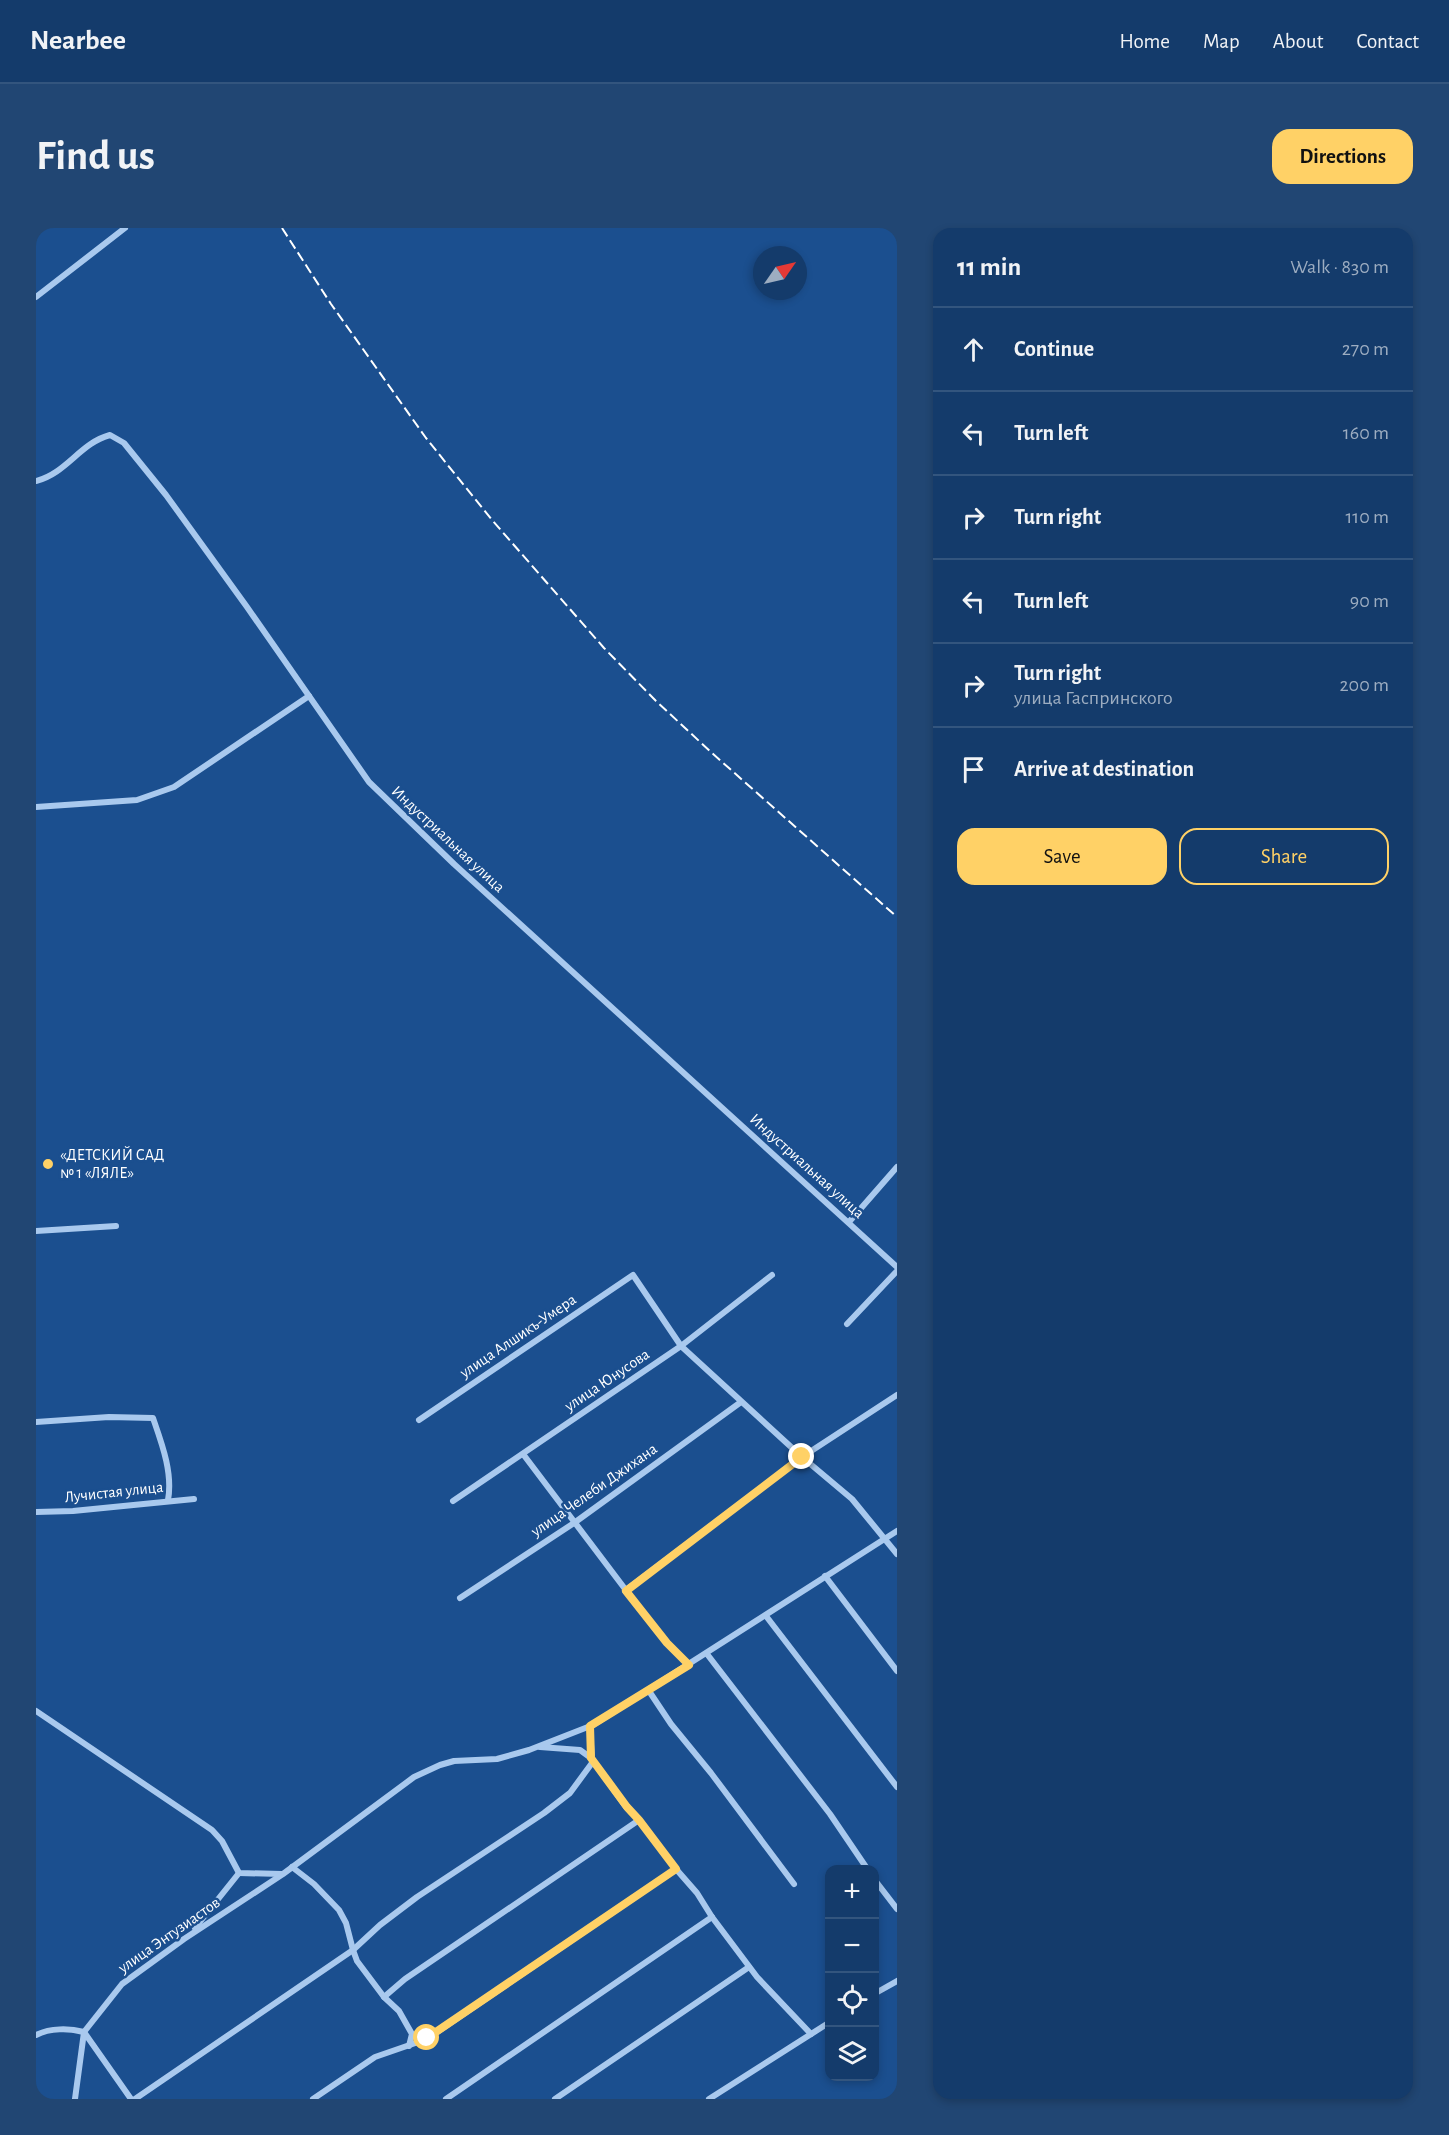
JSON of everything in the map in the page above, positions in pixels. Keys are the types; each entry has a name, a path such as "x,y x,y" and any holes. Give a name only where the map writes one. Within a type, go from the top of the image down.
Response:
{"street":[{"path":"36,297 125,228"},
{"name":"Индустриальная улица","path":"36,481 61,471 80,453 102,438 110,435 124,443 166,495 369,782 454,864 849,1222 897,1269"},
{"path":"36,807 137,800 174,787 309,696"},
{"path":"849,1222 897,1167"},
{"path":"36,1231 116,1226"},
{"path":"847,1324 897,1269"},
{"name":"улица Алшикъ-Умера","path":"419,1420 633,1275 681,1346"},
{"name":"улица Юнусова","path":"453,1501 681,1346 772,1275"},
{"path":"681,1346 802,1457 852,1498 897,1554"},
{"path":"626,1591 802,1457 897,1395"},
{"name":"улица Челеби Джихана","path":"460,1598 574,1522 741,1402"},
{"path":"36,1422 109,1417 153,1418 171,1485 168,1500"},
{"path":"523,1454 626,1591 667,1643 689,1665"},
{"name":"Лучистая улица","path":"36,1512 73,1511 194,1499"},
{"name":"улица Энтузиастов","path":"84,2032 122,1984 184,1939 283,1874 414,1777 428,1769 454,1761 497,1759 590,1726 707,1654 897,1531"},
{"path":"825,1576 897,1671"},
{"path":"766,1616 897,1786"},
{"path":"707,1654 830,1814 865,1865"},
{"path":"649,1690 671,1724 795,1884"},
{"path":"36,1711 212,1830 222,1841 239,1873"},
{"path":"36,1722 44,1718"},
{"path":"36,2035 72,2028 84,2032 133,2099 353,1950 380,1925 417,1897 544,1813 570,1793 592,1763 590,1726"},
{"path":"535,1747 580,1750 591,1758 627,1807 697,1893 749,1967 811,2034"},
{"path":"384,1997 405,1979 639,1820"},
{"path":"292,1867 314,1884 339,1910 346,1923 357,1961 384,1997 399,2011 412,2034 409,2046"},
{"path":"314,2099 375,2057 427,2038 676,1869"},
{"path":"239,1873 283,1874"},
{"path":"184,1939 201,1922 239,1873"},
{"path":"879,1886 897,1909"},
{"path":"446,2099 712,1917"},
{"path":"555,2099 749,1967"},
{"path":"879,1991 897,1981"},
{"path":"709,2099 825,2025"},
{"path":"75,2099 84,2032"}],"railway":[{"path":"282,228 331,304 426,438 492,520 604,648 712,753 897,917"}],"place":[{"name":"«ДЕТСКИЙ САД № 1 «ЛЯЛЕ»","path":"48,1164"}],"route":[{"path":"427,2038 676,1869 591,1758 590,1726 689,1665 667,1643 626,1591 802,1457"}]}
